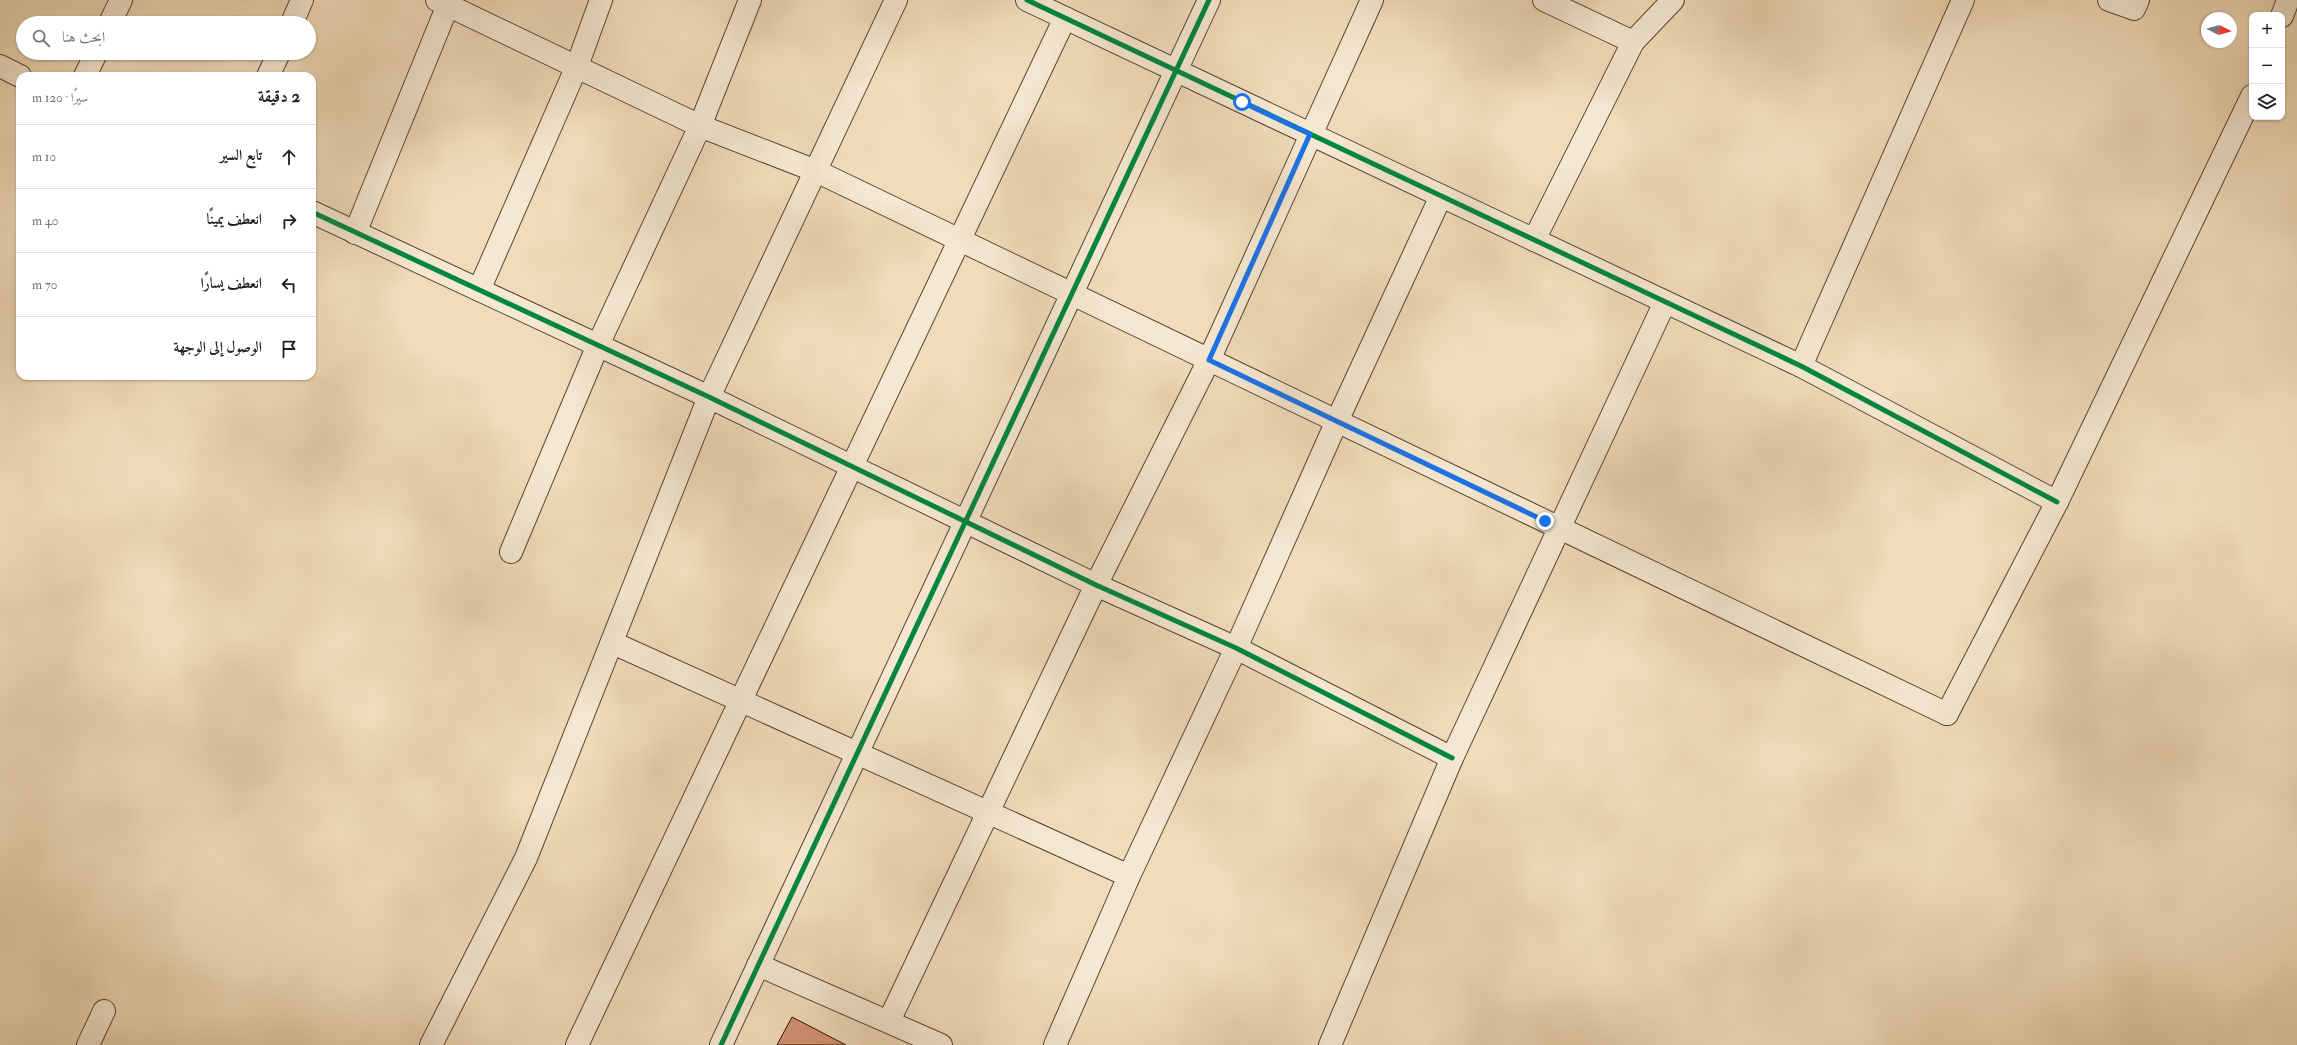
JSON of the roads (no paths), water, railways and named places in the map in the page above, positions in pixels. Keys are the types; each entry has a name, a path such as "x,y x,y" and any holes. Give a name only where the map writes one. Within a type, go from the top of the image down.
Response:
{"street":[{"path":"113,16 120,0"},
{"path":"295,16 302,0"},
{"path":"479,290 577,66 601,0"},
{"path":"511,552 598,345 700,126 750,0"},
{"path":"431,1045 526,858 709,397 896,0"},
{"path":"1027,0 1802,366 2057,502"},
{"path":"721,1045 1209,0"},
{"path":"889,1021 1096,585 1209,360 1310,134 1372,0"},
{"path":"1544,0 1633,42"},
{"path":"1534,240 1633,42 1673,0"},
{"path":"1802,366 1963,0"},
{"path":"2109,0 2134,9 2138,0"},
{"path":"2284,12 2288,0"},
{"path":"355,232 445,2 700,126 816,171 1947,714 2057,502 2249,102"},
{"path":"577,1045 1065,18"},
{"path":"87,72 93,60"},
{"path":"270,72 275,60"},
{"path":"0,66 16,74"},
{"path":"1055,1045 1129,876 1236,648 1337,421 1441,196"},
{"path":"316,214 709,397 1096,585 1236,648 1452,758"},
{"path":"1330,1045 1452,758 1665,302"},
{"path":"613,642 1129,876"},
{"path":"758,965 941,1045"},
{"path":"88,1045 104,1011"}]}
